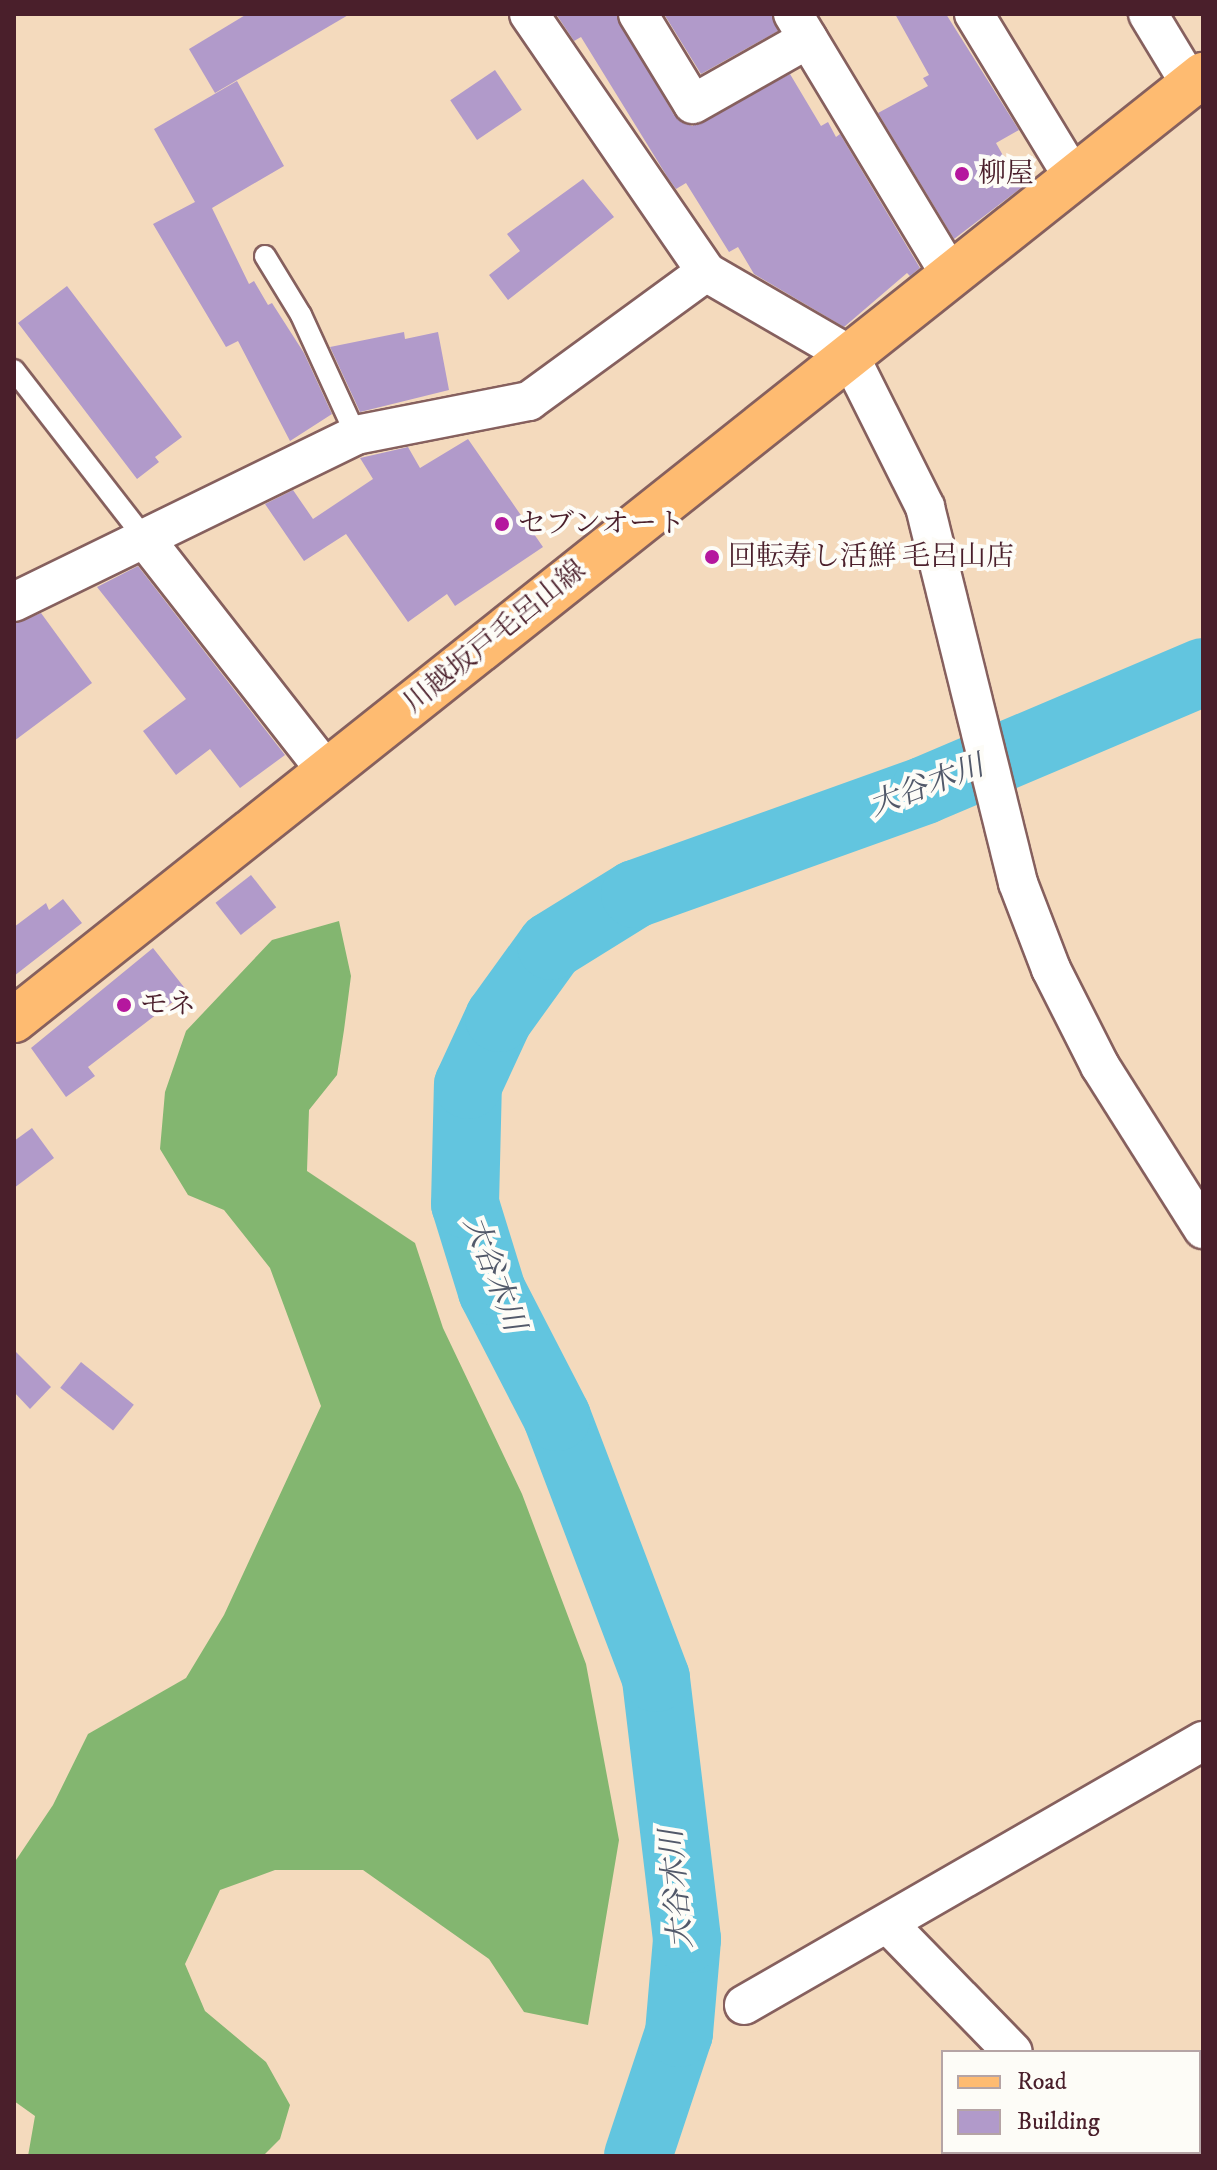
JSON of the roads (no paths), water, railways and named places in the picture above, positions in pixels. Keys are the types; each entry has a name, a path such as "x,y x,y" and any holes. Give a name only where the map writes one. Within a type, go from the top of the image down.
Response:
{"main road":[{"name":"川越坂戸毛呂山線","path":"14,1020 1197,80"}],"street":[{"path":"529,14 706,272 849,355 925,507 1018,883 1051,969 1100,1066 1203,1229"},
{"path":"638,14 693,104 800,26 951,276"},
{"path":"974,14 1073,177"},
{"path":"1148,14 1197,80"},
{"path":"14,602 145,539 282,467 356,435 529,401 706,272"},
{"path":"145,539 326,771"},
{"path":"744,2005 889,1925 1203,1741"},
{"path":"889,1925 1011,2050"}],"lane":[{"path":"265,256 301,315 356,435"},
{"path":"14,370 145,539"}],"waterway":[{"name":"大谷木川","path":"638,2156 679,2033 687,1939 656,1678 557,1417 492,1291 465,1204 468,1085 499,1018 551,946 635,894 925,790 1203,672"}],"place":[{"name":"柳屋","path":"962,174"},
{"name":"セブンオート","path":"502,524"},
{"name":"回転寿し活鮮 毛呂山店","path":"712,557"},
{"name":"モネ","path":"124,1005"}]}
